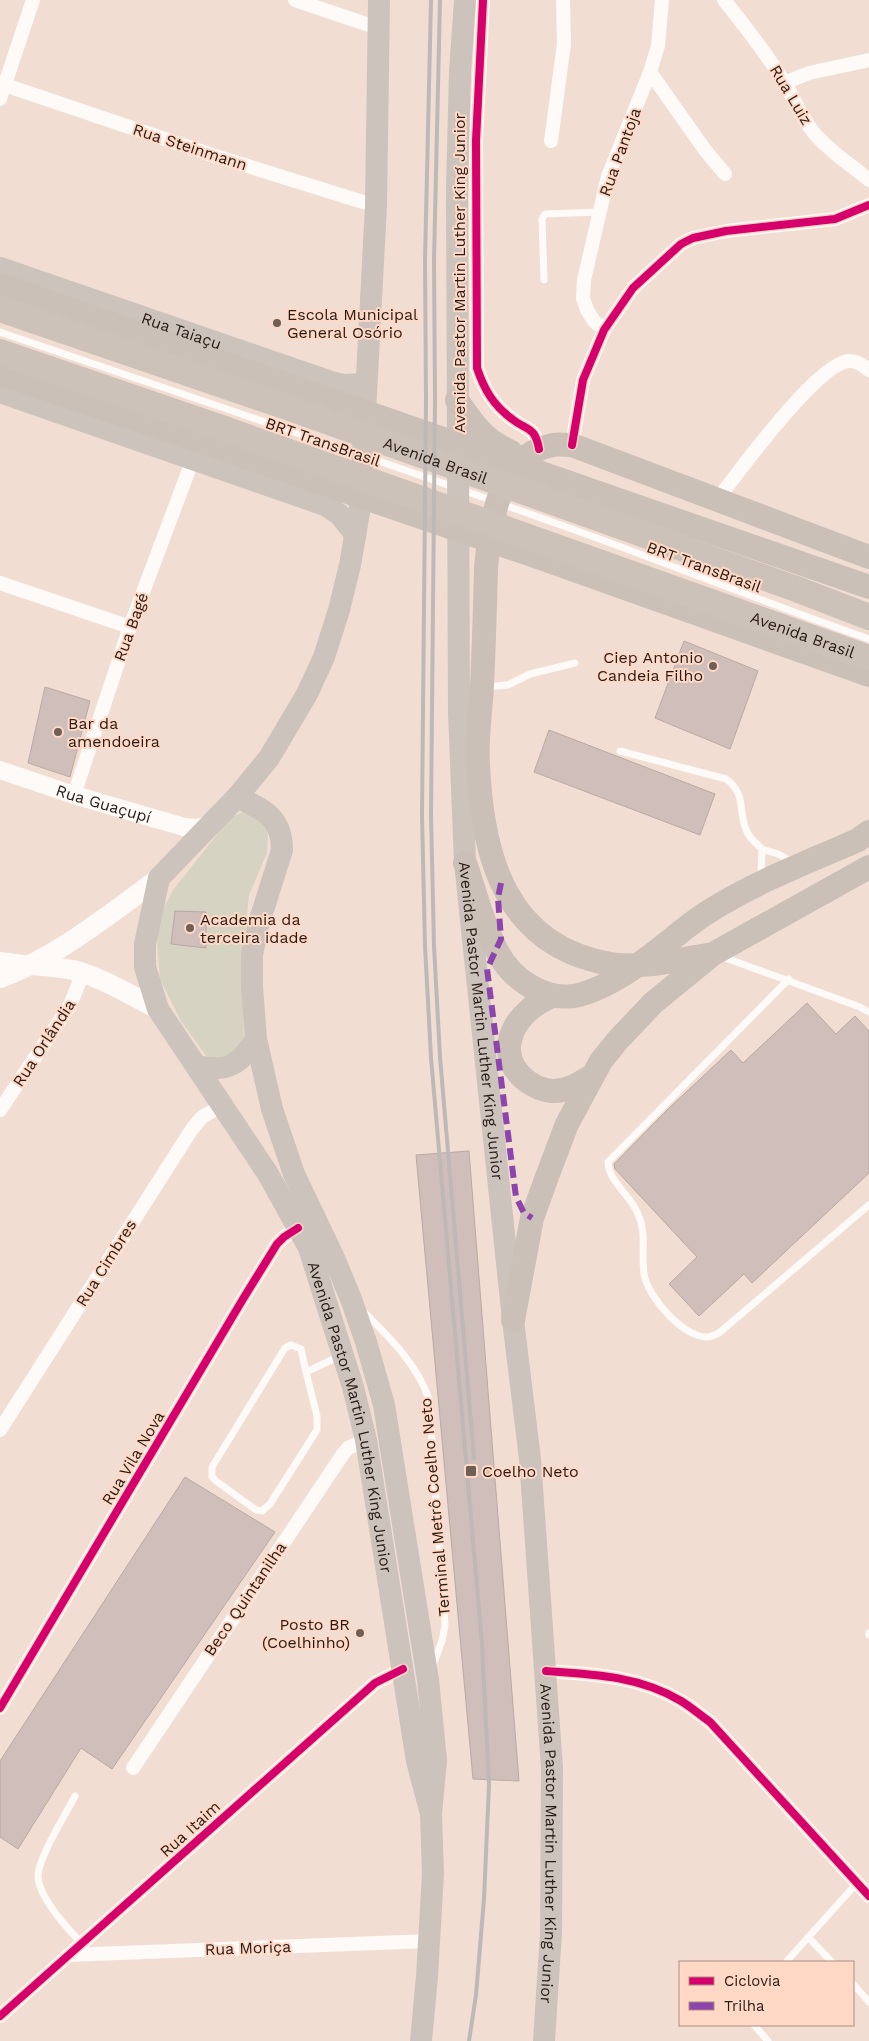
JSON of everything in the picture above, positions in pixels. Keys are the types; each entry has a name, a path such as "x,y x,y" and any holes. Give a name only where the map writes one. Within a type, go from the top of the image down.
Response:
{"highway":[{"name":"Avenida Brasil","path":"0,286 597,518 869,617"},
{"name":"Avenida Brasil","path":"0,309 551,477 869,587"},
{"name":"Avenida Brasil","path":"0,352 302,445 594,559 868,671"},
{"name":"Avenida Brasil","path":"0,373 868,671"},
{"path":"458,400 476,428 488,440 510,452 533,452 554,445 572,445 869,557"},
{"path":"533,452 513,469 499,498 489,537 477,764 484,817 492,856 501,883 517,911 551,943 587,958 613,964 640,964 712,954"},
{"path":"465,863 492,940 505,964 527,985 553,995 570,996 588,992 602,986 640,964 677,933 708,912 761,883 858,840 869,832"},
{"path":"513,1320 532,1218 567,1124 592,1076 606,1054 634,1021 672,986 712,954 869,867"},
{"path":"553,995 531,1008 514,1028 508,1053 510,1062 526,1081 540,1088 553,1091 570,1088 592,1076"}],"main road":[{"path":"0,978 30,965 69,941 159,878 237,797 269,758 307,694 317,672 339,610 350,565 360,507 376,206 379,0"},
{"name":"Avenida Pastor Martin Luther King Junior","path":"465,0 460,72 458,168 459,712 465,863 513,1320 530,1459 546,1670 552,1787 551,1934 544,2041"},
{"name":"Rua Taiaçu","path":"0,268 331,382 343,385 366,384"},
{"path":"0,392 325,505 340,514 355,534"},
{"name":"Avenida Pastor Martin Luther King Junior","path":"237,797 260,808 272,818 279,828 282,838 282,850 258,926 252,955 256,1038 272,1108 294,1174 334,1258 350,1299 366,1342 384,1405 428,1680 436,1760 431,1814 433,1874 421,2041"},
{"name":"Avenida Pastor Martin Luther King Junior","path":"159,878 144,944 145,967 158,1008 268,1174 298,1228 308,1248 343,1355 366,1440 417,1761 431,1814"},
{"path":"30,965 61,968 84,973 158,1008"},
{"path":"198,1066 210,1069 226,1068 238,1062 251,1048 256,1038"}],"street":[{"path":"0,99 33,0"},
{"path":"295,0 378,28"},
{"path":"482,0 476,141 477,368 483,386 490,398 513,420 534,432 538,438 533,452"},
{"path":"550,141 564,44 563,0"},
{"name":"Rua Pantoja","path":"604,330 594,321 583,298 584,280 608,176 650,72 658,46 662,0"},
{"name":"Rua Luiz","path":"724,0 758,41 813,131 832,152 869,180"},
{"path":"784,83 809,73 869,60"},
{"path":"650,72 705,150 725,174"},
{"name":"Rua Steinmann","path":"5,85 212,155 376,206"},
{"path":"572,445 583,380 604,330 633,288 681,244 693,238 726,232 835,219 869,205"},
{"path":"716,500 777,422 805,392 839,364 852,361 866,367"},
{"name":"Rua Bagé","path":"74,796 130,627 193,459"},
{"path":"0,583 130,627"},
{"name":"Rua Guaçupí","path":"0,770 74,796 184,827 197,828 209,826"},
{"path":"0,961 30,965"},
{"name":"Rua Orlândia","path":"0,1110 70,1005 84,973"},
{"name":"Rua Cimbres","path":"0,1430 192,1129 202,1117 223,1105"},
{"name":"Rua Vila Nova","path":"0,1708 277,1244 298,1228"},
{"name":"Beco Quintanilha","path":"133,1768 343,1454 348,1448 366,1440"},
{"name":"Rua Itaim","path":"0,2016 375,1683 402,1669"},
{"path":"546,1670 608,1676 648,1685 681,1701 710,1722 869,1896"},
{"name":"Rua Moriça","path":"68,1955 429,1941"}],"lane":[{"path":"544,280 542,220 546,214 599,212"},
{"name":"BRT TransBrasil","path":"0,332 302,445 571,529 777,607 869,639"},
{"name":"BRT TransBrasil","path":"355,443 373,449"},
{"path":"454,476 463,480"},
{"path":"490,489 507,495"},
{"path":"482,687 508,685 530,674 575,663"},
{"path":"620,751 726,778 737,790 742,803 747,832 752,840 762,849 778,854 800,866"},
{"path":"761,883 762,849"},
{"path":"712,954 860,1006 869,1012"},
{"path":"789,980 608,1162 608,1170 638,1212 643,1227 646,1285 652,1295 679,1325 695,1334 708,1337 719,1333 869,1205"},
{"name":"Terminal Metrô Coelho Neto","path":"350,1299 385,1333 409,1361 420,1376 429,1399 445,1625 442,1641 428,1680"},
{"path":"291,1345 301,1350 306,1372 317,1416 317,1430 270,1504 262,1510 256,1510 216,1481 211,1472 212,1467 286,1348 291,1345"},
{"path":"306,1372 343,1355"},
{"path":"75,1796 40,1864 38,1877 41,1890 69,1931 82,1943"},
{"path":"787,1961 857,1883"},
{"path":"808,1937 831,1961"},
{"path":"854,1985 869,2002"},
{"path":"755,2026 768,2041"}],"shaded area":[{"path":"243,812 257,817 268,830 267,853 249,895 242,965 244,1041 231,1065 207,1057 181,1021 160,979 157,941 159,917 173,890 230,818"}],"building":[{"path":"684,641 758,671 730,749 655,718"},
{"name":"Bar da amendoeira","path":"45,687 90,701 70,777 28,763"},
{"path":"549,730 715,794 700,835 534,772"},
{"name":"Academia da terceira idade","path":"175,911 206,912 206,948 171,944"},
{"path":"807,1003 836,1034 855,1016 869,1031 869,1173 752,1283 744,1274 699,1316 669,1284 697,1257 615,1169 614,1164 667,1110 731,1050 743,1063"},
{"path":"469,1151 519,1781 473,1779 416,1155"},
{"path":"185,1477 275,1532 112,1769 81,1748 18,1849 0,1837 0,1761"}],"railway":[{"path":"431,0 425,260 426,399 422,815 425,946 431,1058 482,1644 489,1785 484,1899 476,1995 469,2041"},
{"path":"440,0 434,260 435,399 431,815 434,946 440,1057 474,1458"}],"marked path":[{"path":"501,883 498,898 501,939 487,969 516,1197 524,1213 532,1218"}],"cycle path":[{"path":"483,0 476,141 477,368 486,390 494,402 505,414 533,433 539,449"},
{"path":"572,445 583,380 604,330 633,288 681,244 693,238 726,231 835,219 869,205"},
{"path":"0,1708 277,1244 298,1228"},
{"path":"0,2016 375,1683 403,1669"},
{"path":"546,1671 598,1675 632,1681 649,1686 681,1701 710,1722 869,1896"}],"place":[{"name":"Escola Municipal General Osório","path":"277,323"},
{"name":"Ciep Antonio Candeia Filho","path":"713,666"},
{"name":"Bar da amendoeira","path":"58,732"},
{"name":"Academia da terceira idade","path":"190,928"},
{"name":"Coelho Neto","path":"471,1471"},
{"name":"Posto BR (Coelhinho)","path":"360,1633"}]}
